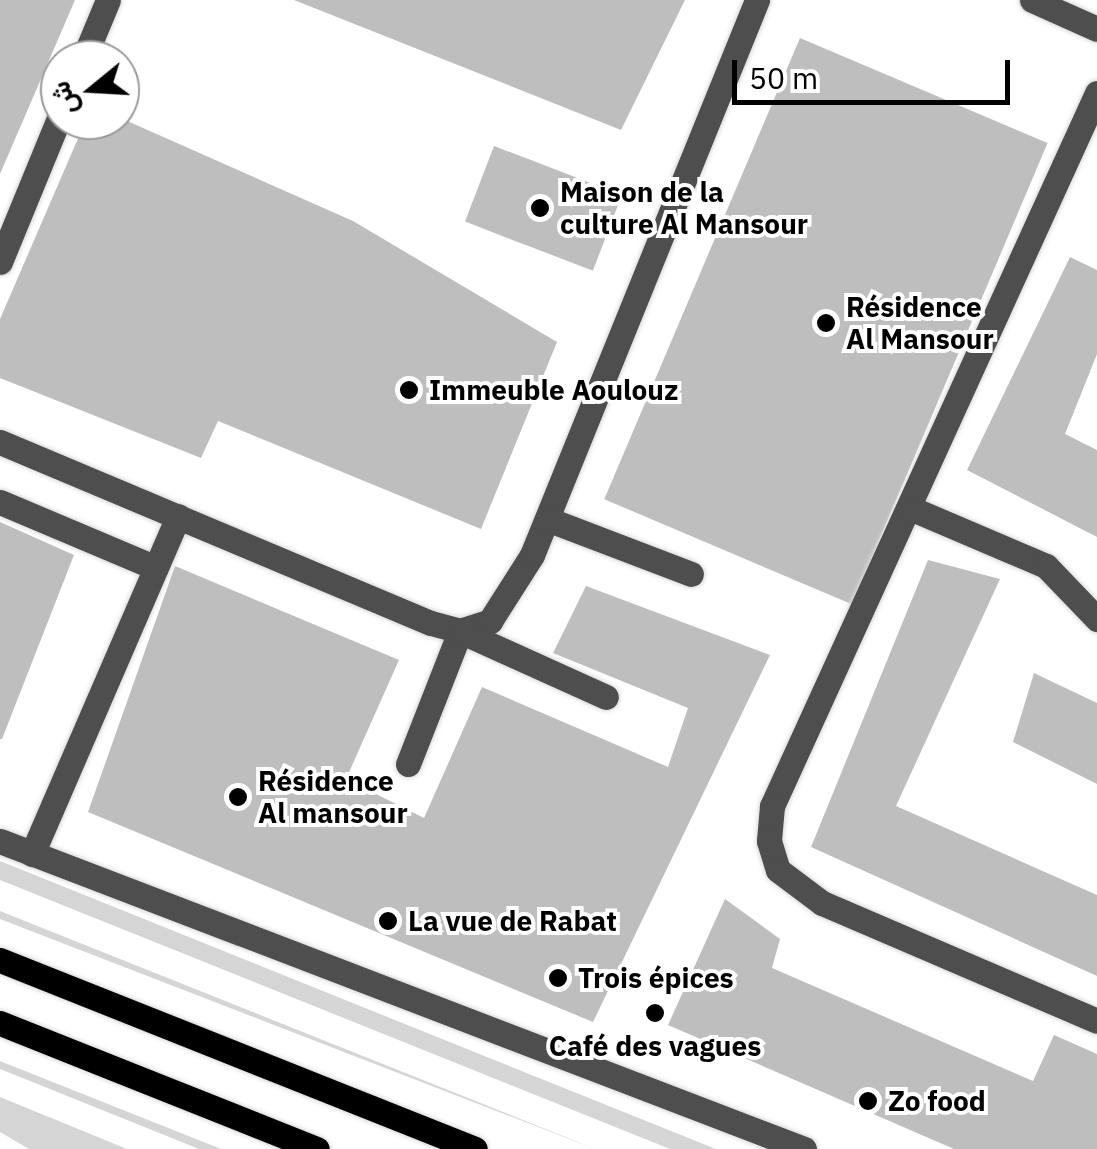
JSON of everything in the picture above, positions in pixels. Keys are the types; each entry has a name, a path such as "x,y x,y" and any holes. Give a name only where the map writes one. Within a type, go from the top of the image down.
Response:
{"main road":[{"path":"0,960 474,1149"},
{"path":"0,1023 317,1149"}],"street":[{"path":"91,40 108,0"},
{"path":"408,764 460,631 490,620 506,601 547,519 758,0"},
{"path":"1032,0 1097,29"},
{"path":"1097,93 772,806 778,870 822,903 1097,1021"},
{"path":"0,262 50,140"},
{"path":"0,442 460,631 606,697"},
{"path":"0,502 156,568"},
{"path":"910,508 1046,566 1097,619"},
{"path":"32,854 178,516"},
{"path":"547,519 691,574"},
{"path":"0,841 804,1149"}],"shaded area":[{"path":"0,861 716,1149 670,1149 0,880"},
{"path":"0,911 578,1142 595,1149 0,919"},
{"path":"0,1061 221,1149 199,1149 0,1069"},
{"path":"0,1097 127,1149 29,1149 0,1132"}],"building":[{"path":"0,0 75,0 58,40 40,40 40,81 0,174"},
{"path":"294,0 685,0 621,130"},
{"name":"Résidence Al Mansour","path":"800,38 1048,143 852,604 604,499"},
{"path":"140,127 353,221 557,342 481,529 218,421 201,458 0,378 0,319 77,140 140,140"},
{"name":"Maison de la culture Al Mansour","path":"494,146 622,195 593,271 465,222"},
{"path":"1070,257 1097,270 1097,354 1065,434 1097,450 1097,537 967,470"},
{"path":"0,522 74,555 2,739 0,739"},
{"path":"928,560 1000,579 896,806 1097,895 1097,976 811,847"},
{"name":"Résidence Al mansour","path":"175,566 399,660 346,779 424,818 482,687 668,767 688,708 553,653 586,586 770,655 593,1022 88,812"},
{"path":"1034,673 1097,703 1097,784 1013,742"},
{"path":"725,899 780,939 772,968 1033,1081 1054,1035 1097,1054 1097,1149 954,1149 668,1025"}],"place":[{"name":"Maison de la culture Al Mansour","path":"540,208"},
{"name":"Résidence Al Mansour","path":"826,323"},
{"name":"Immeuble Aoulouz","path":"409,390"},
{"name":"Résidence Al mansour","path":"238,797"},
{"name":"La vue de Rabat","path":"388,921"},
{"name":"Trois épices","path":"558,978"},
{"name":"Café des vagues","path":"655,1013"},
{"name":"Zo food","path":"868,1101"}]}
